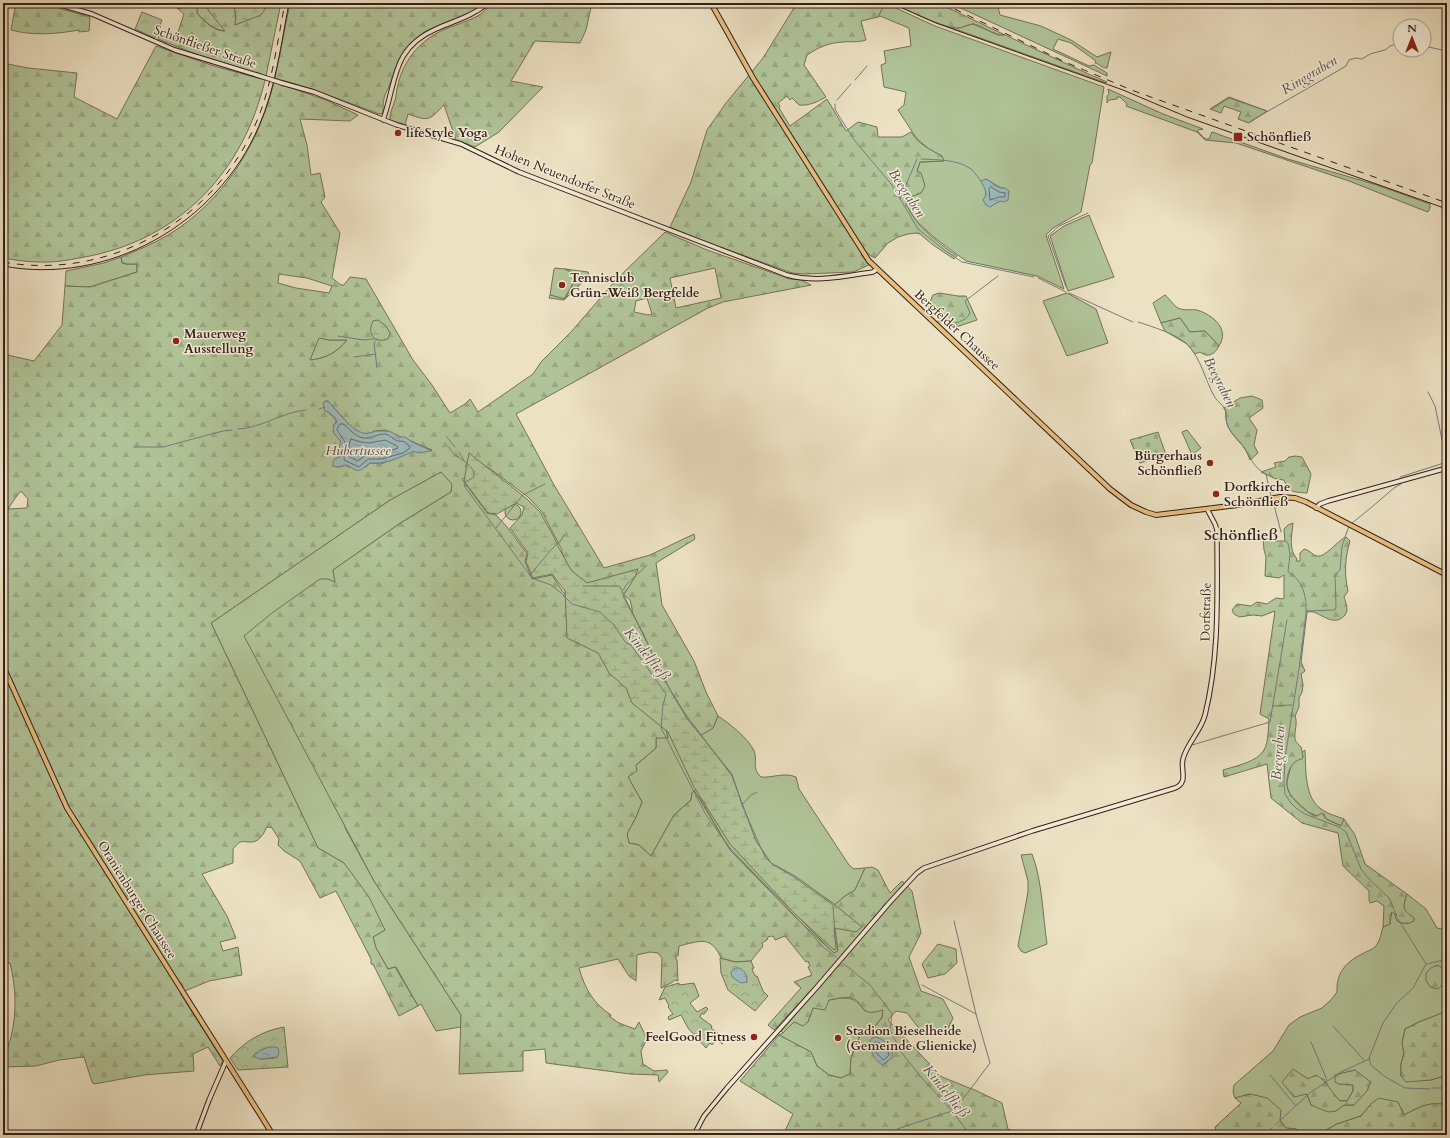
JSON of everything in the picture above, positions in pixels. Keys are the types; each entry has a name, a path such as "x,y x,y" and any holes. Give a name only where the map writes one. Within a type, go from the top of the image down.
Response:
{"main road":[{"name":"Schönfließer Straße","path":"54,3 89,13 175,50 260,76"},
{"path":"383,120 397,68 402,58 411,48 429,33 476,12 488,3"},
{"name":"Bergfelder Chaussee","path":"712,3 754,80 862,251 875,268 1110,489 1126,501 1146,512 1156,515 1207,509 1283,497 1298,499 1447,575"},
{"name":"Hohen Neuendorfer Straße","path":"260,76 314,92 383,120 454,142 519,172 776,271 799,278 829,279 864,272 875,268"},
{"path":"1316,508 1320,504 1328,501 1447,468"},
{"name":"Dorfstraße","path":"694,1135 701,1121 712,1106 891,902 924,868 1032,831 1175,788 1181,784 1184,778 1183,758 1205,717 1216,651 1217,538 1216,527 1207,509"},
{"name":"Oranienburger Chaussee","path":"3,666 67,808 273,1135"},
{"path":"196,1135 226,1061"}],"green space":[{"path":"16,3 41,3 90,17 89,31 79,32 79,30 62,33 36,34 11,30"},
{"path":"182,3 198,3 197,13 202,19 216,29 224,31 208,10 206,3 233,3 236,16 235,25 259,13 269,3 281,3 266,76 198,55 158,39 159,35 176,38 184,14 177,8 180,9"},
{"path":"198,3 206,3 208,10 225,31 213,27 197,13"},
{"path":"233,3 269,3 261,15 235,25 236,16"},
{"path":"290,3 483,3 477,9 424,32 408,48 398,61 384,98 383,113 379,114 312,89 275,78"},
{"path":"493,3 592,3 586,30 580,43 535,41 511,81 543,87 499,132 475,147 456,140 444,105 432,117 425,119 408,114 405,125 390,120 390,114 400,76 409,58 415,51 430,37 477,16"},
{"path":"797,3 883,3 884,5 878,17 861,21 866,40 828,44 807,55 804,65 826,97 813,103 799,105 792,98 790,100 787,96 778,103 780,106 779,108 790,126 827,99 846,131 858,122 877,127 878,137 902,137 911,132 921,143 942,156 944,161 920,162 917,171 921,173 925,186 921,193 905,199 908,208 919,224 941,245 957,256 954,259 920,234 916,233 898,237 888,243 875,258 865,251 861,255 869,265 853,272 805,274 792,273 698,239 670,227 691,182 707,130 726,103 763,58"},
{"path":"883,3 935,26 1104,87 1092,163 1090,165 1081,212 1053,228 1046,235 1064,289 1037,276 966,261 935,238 917,222 906,206 905,198 921,193 917,171 920,162 943,161 942,156 929,149 917,139 898,110 904,105 906,92 884,87 881,65 886,63 884,51 911,46 909,28 880,16 878,17 884,5","holes":["986,179 1001,188 1005,188 1000,201 995,203 986,195"]},
{"path":"893,3 938,3 1005,35 1000,35 973,24 958,28 944,25"},
{"path":"950,3 997,3 1000,15 1041,26 1071,40 1097,57 1111,52 1107,68 1095,63 1096,61 1071,43 1058,39 1053,49 1089,66 1094,65 1107,73 1107,76"},
{"path":"142,12 162,20 155,38 135,29"},
{"path":"918,15 958,28 973,24 998,35 1005,35 1107,82 1106,83 941,24"},
{"path":"156,46 214,66 265,80 255,113 242,143 225,170 204,195 180,216 153,233 123,247 90,256 58,261 30,262 3,258 3,63 28,68 77,73 74,97 117,119"},
{"path":"274,82 326,100 358,115 350,121 300,119 307,145 311,175 320,173 325,197 321,202 340,233 332,278 341,285 344,285 350,277 366,279 413,360 432,385 450,413 465,404 470,399 478,412 533,374 541,362 571,332 615,281 665,232 707,250 790,279 801,280 811,285 723,302 708,308 516,414 554,485 604,568 650,555 694,534 695,539 656,563 662,605 694,661 706,692 718,716 713,728 700,736 666,730 668,738 656,738 656,748 636,765 637,771 628,777 642,802 627,834 629,843 639,845 651,856 674,815 691,800 694,790 730,850 796,918 834,953 838,951 832,907 855,890 865,868 872,867 878,870 890,893 902,881 912,891 921,933 909,957 921,991 943,999 953,1018 945,1035 921,1031 907,1013 896,1011 888,1020 942,1077 1002,1103 1008,1129 1023,1135 783,1135 793,1114 740,1081 779,1035 811,1052 817,1066 829,1075 841,1078 850,1074 851,1058 861,1033 875,1026 882,1018 883,1010 875,1012 866,1011 856,1000 850,997 829,1000 825,1010 813,1008 808,1022 803,1026 794,1022 783,1033 781,1031 819,986 818,983 774,1030 768,1025 801,988 794,982 812,975 808,967 810,966 808,961 806,962 785,936 775,940 774,937 768,937 767,940 762,943 763,946 751,961 735,962 721,958 713,946 709,943 699,942 679,946 678,956 676,956 678,981 675,980 662,988 662,958 658,953 650,952 637,955 636,981 629,976 618,959 579,968 590,995 599,1006 611,1015 610,1017 619,1023 635,1029 639,1022 647,1039 641,1051 643,1064 654,1071 667,1070 668,1072 659,1082 658,1075 630,1074 546,1063 545,1049 523,1051 523,1071 459,1074 461,1015 374,881 244,636 272,613 320,579 328,579 335,582 333,570 399,524 451,492 452,484 441,472 390,500 211,623 318,848 344,863 369,897 385,930 373,937 376,948 388,969 395,967 418,1006 399,1016 373,964 371,964 371,959 336,891 320,898 300,861 284,851 278,845 279,839 272,828 269,827 266,828 258,840 253,842 240,842 233,849 233,863 202,874 227,916 236,938 220,942 223,951 238,947 242,975 209,981 180,993 223,1061 220,1066 208,1047 193,1054 194,1071 144,1075 94,1084 84,1057 59,1060 36,1066 3,1067 13,1028 15,1000 14,981 10,963 5,964 3,958 3,354 34,361 62,325 65,286 90,287 137,272 137,264 126,264 122,262 121,257 168,235 206,206 236,169 259,127","holes":["715,268 721,298 676,308 670,278","279,274 307,278 332,286 329,293 296,288 278,283","647,298 652,314 648,315 634,312 636,301","319,338 329,340 347,340 335,351 310,360","328,401 355,431 363,434 369,434 374,431 385,430 432,450 417,452 413,451 381,464 370,463 366,467 349,467 344,465 339,467 333,466 341,454 341,442 336,434 336,420 325,411 323,403","489,468 528,497 542,512 561,548 574,582 614,587 630,600 633,623 574,603 563,592 552,575 532,579 525,561 527,554 508,528 496,515 487,513 462,479","21,491 28,499 27,508 8,509","873,1038 879,1038 889,1060 886,1063 880,1063 877,1059"]},
{"path":"1108,89 1163,114 1203,129 1197,131 1205,139 1209,139 1212,132 1288,159 1377,185 1430,204 1430,208 1428,212 1349,181 1236,143 1205,140 1197,132 1126,106 1127,104 1120,97 1109,100 1107,103 1107,96 1109,94"},
{"path":"1229,97 1267,111 1249,123 1238,119 1241,112 1224,106 1221,113 1210,109"},
{"path":"1089,215 1114,277 1068,291 1050,236 1064,226"},
{"path":"121,257 122,263 137,264 137,272 90,287 65,286 66,271 104,263"},
{"name":"Tennisclub Grün-Weiß Bergfelde","path":"555,268 565,269 578,275 564,299 550,295"},
{"path":"565,269 588,272 589,276 564,300 549,298 550,295 565,299 578,275"},
{"path":"939,293 966,296 977,320 950,329 927,308 933,295"},
{"path":"1067,293 1096,309 1108,343 1067,356 1043,301"},
{"path":"1165,295 1178,308 1197,310 1214,319 1221,328 1222,340 1219,346 1205,331 1190,332 1180,318 1161,323 1153,303"},
{"path":"1180,318 1190,332 1205,331 1219,346 1215,352 1211,355 1206,355 1200,352 1195,354 1187,344 1165,331 1161,323"},
{"path":"378,320 386,326 390,333 388,339 375,339 371,333 371,325 373,321"},
{"path":"318,337 329,340 347,340 340,348 331,354 310,360"},
{"path":"1252,396 1262,400 1263,408 1249,418 1257,430 1254,445 1258,453 1250,460 1245,448 1235,438 1228,426 1226,421 1226,411 1224,408 1240,398"},
{"path":"1187,430 1201,448 1192,455 1182,432"},
{"path":"1158,432 1165,452 1162,456 1140,463 1130,440"},
{"path":"469,453 527,499 540,512 571,570 587,583 638,569 635,577 623,596 643,633 664,680 686,715 732,776 756,841 771,863 795,876 834,904 862,927 856,932 834,928 836,949 834,950 795,914 730,844 694,787 668,732 632,703 626,688 609,673 598,653 567,638 565,591 552,574 533,578 526,562 528,553 510,528 522,515 524,507 516,503 497,514 488,513 464,481"},
{"path":"1289,457 1302,457 1311,474 1307,493 1292,491 1284,480 1276,479 1261,472 1276,467 1274,463 1285,461"},
{"path":"441,472 453,484 451,492 399,524 333,570 335,582 345,828 374,881 461,1015 461,1027 436,1031 421,1004 418,1006 396,967 388,969 376,948 373,937 385,930 344,863 318,848 211,623 390,500"},
{"path":"510,504 516,504 521,509 519,518 516,520 510,520 505,515 505,509"},
{"path":"1293,523 1291,537 1292,551 1297,559 1296,561 1300,561 1300,553 1304,549 1317,556 1320,556 1328,552 1346,537 1350,541 1346,566 1348,591 1344,597 1347,609 1345,615 1338,620 1330,620 1314,612 1307,612 1301,662 1305,671 1301,674 1303,685 1302,692 1299,698 1299,707 1295,716 1295,739 1301,747 1303,757 1294,763 1289,771 1287,781 1288,790 1300,806 1309,813 1317,816 1322,813 1326,819 1341,826 1344,819 1355,835 1365,864 1407,894 1404,908 1414,918 1414,921 1410,923 1397,921 1395,914 1392,912 1390,915 1390,924 1383,927 1384,906 1377,901 1370,903 1369,891 1343,866 1338,833 1302,823 1271,798 1267,764 1224,777 1223,770 1251,761 1261,754 1266,746 1268,739 1269,719 1260,714 1275,611 1262,616 1253,615 1239,617 1234,614 1232,610 1237,604 1251,606 1257,602 1267,604 1276,598 1284,598 1284,575 1279,578 1265,576 1266,557 1263,537 1270,535 1275,541 1285,541 1284,529"},
{"path":"718,716 748,741 754,751 756,771 761,777 787,775 796,777 799,789 849,865 854,869 865,868 855,890 832,907 838,951 834,953 730,850 700,798 692,793 691,800 674,815 651,856 639,845 629,843 627,834 642,802 628,777 636,765 656,748 656,738 668,737 666,730 700,735 713,728"},
{"path":"1305,750 1307,782 1311,797 1315,804 1321,809 1329,814 1344,819 1342,826 1326,819 1324,814 1317,816 1308,812 1291,796 1287,787 1287,781 1291,766 1296,760 1303,757 1302,752"},
{"path":"1032,854 1040,886 1047,944 1025,953 1021,951 1018,946 1028,892 1028,881 1021,855"},
{"path":"1407,894 1426,909 1437,928 1447,930 1447,1011 1405,1029 1402,1043 1404,1053 1401,1064 1401,1076 1431,1080 1447,1075 1447,1105 1430,1104 1404,1115 1402,1109 1372,1103 1361,1116 1337,1124 1317,1135 1303,1135 1296,1129 1286,1128 1280,1120 1250,1094 1235,1098 1233,1092 1234,1085 1273,1051 1289,1025 1300,1017 1322,1008 1331,1000 1337,992 1338,979 1344,968 1352,960 1377,945 1383,927 1390,924 1392,911 1395,914 1397,921 1401,923 1410,923 1414,921 1414,918 1404,908","holes":["1355,1070 1354,1105 1344,1105 1336,1111 1311,1105 1299,1074 1309,1079 1324,1079 1332,1093 1340,1101 1347,1101 1353,1091 1353,1085 1339,1084 1335,1075"]},
{"path":"938,944 956,949 957,963 945,974 928,978 922,964"},
{"path":"720,958 735,962 751,961 755,976 757,976 763,991 768,996 755,1011 728,990 721,973"},
{"path":"1437,965 1443,968 1445,975 1443,984 1438,989 1430,987 1426,980 1426,973"},
{"path":"679,983 679,985 694,983 699,996 690,1003 697,1012 706,1007 708,1009 704,1014 701,1014 700,1017 712,1026 711,1028 719,1034 715,1038 723,1044 716,1040 712,1045 710,1043 706,1048 688,1028 681,1015 669,1020 668,1017 673,1014 668,1007 669,1006 665,998 659,1000 665,987"},
{"path":"849,998 854,1000 865,1011 883,1010 882,1017 875,1026 861,1033 851,1058 850,1074 841,1078 829,1075 817,1066 811,1052 779,1035 794,1022 808,1022 813,1008 829,1000"},
{"path":"1447,1011 1447,1075 1431,1080 1406,1082 1401,1076 1401,1064 1404,1053 1402,1043 1405,1029"},
{"path":"284,1027 288,1067 238,1070 230,1058 254,1038","holes":["272,1047 275,1058 261,1059 253,1056 262,1050"]},
{"path":"1293,1069 1308,1079 1316,1075 1320,1077 1340,1101 1347,1101 1353,1091 1353,1085 1339,1084 1335,1082 1335,1075 1355,1070 1371,1082 1367,1091 1354,1105 1344,1105 1336,1111 1328,1112 1311,1105 1307,1094 1294,1097 1282,1082"},
{"path":"1250,1094 1267,1098 1281,1110 1280,1120 1286,1128 1296,1129 1303,1135 1217,1135 1215,1127 1241,1103 1235,1098"},
{"path":"1379,1098 1398,1102 1404,1115 1429,1104 1447,1105 1447,1135 1317,1135 1337,1124 1361,1116 1372,1103"}],"water":[{"path":"986,179 1000,188 1005,188 1009,191 1008,200 1004,202 1000,201 990,207 986,205 983,200 986,195 985,189 981,181"},
{"name":"Hubertussee","path":"328,401 350,425 360,432 369,433 375,431 389,431 398,437 405,437 412,442 432,451 421,453 413,452 386,462 370,463 362,470 355,470 347,465 339,467 333,466 335,459 341,456 339,446 341,442 333,432 334,425 337,422 335,418 329,412 325,411 323,403"},
{"path":"735,968 739,968 744,972 747,982 741,983 732,977 731,972"},
{"path":"876,1037 886,1042 891,1048 893,1054 892,1058 882,1065 874,1057 871,1048 870,1040"},
{"path":"269,1047 278,1048 279,1054 277,1057 261,1059 254,1057 254,1055 261,1050"}],"waterway":[{"name":"Ringgraben","path":"1251,121 1346,66 1349,60 1356,58 1362,59 1370,54 1385,50 1392,45"},
{"name":"Ringgraben","path":"1432,48 1447,51"},
{"name":"Beegraben","path":"855,80 867,66"},
{"name":"Beegraben","path":"837,100 851,84"},
{"path":"1212,109 1229,98 1267,111"},
{"name":"Beegraben","path":"835,104 835,109 855,141 892,185 918,229 962,262 1034,277"},
{"path":"900,199 917,159"},
{"path":"921,159 960,163 971,169 981,181"},
{"name":"Ringgraben","path":"1066,287 1048,236 1059,226 1088,213"},
{"path":"946,326 960,322 966,318 970,313 965,301 998,276"},
{"name":"Beegraben","path":"1038,278 1066,292"},
{"name":"Beegraben","path":"1069,293 1133,322"},
{"name":"Beegraben","path":"1138,322 1178,337 1188,345 1200,363 1214,396 1226,412 1227,425 1230,430 1243,446 1255,466 1266,474 1271,496"},
{"path":"338,336 363,340 374,339"},
{"path":"377,339 374,343 377,368"},
{"path":"354,357 376,354"},
{"path":"1428,392 1435,406 1444,449"},
{"path":"319,409 325,407"},
{"path":"238,429 255,426 297,411 306,410"},
{"path":"134,447 163,447 232,430"},
{"path":"446,436 455,447"},
{"name":"Ringgraben","path":"1400,477 1447,462 1444,449 1447,445"},
{"name":"Kindelfließ","path":"449,447 454,454 469,465 473,470 474,477 464,483 465,487 532,578 551,585 572,604 600,612 613,624 626,643 631,645 666,694 663,705 661,728 706,815 730,848 823,947 836,957"},
{"name":"Kindelfließ","path":"459,452 464,460"},
{"path":"523,495 545,484"},
{"name":"Ringgraben","path":"1351,524 1394,488 1401,484"},
{"path":"496,528 522,496"},
{"name":"Beegraben","path":"1273,501 1281,532"},
{"name":"Ringgraben","path":"1306,611 1335,610 1335,575 1340,570 1342,546 1349,526"},
{"path":"557,544 564,535"},
{"name":"Beegraben","path":"1285,541 1288,543 1290,554 1288,572 1301,584 1305,595 1306,613"},
{"path":"530,575 556,545"},
{"path":"623,590 626,585 647,565"},
{"name":"Kindelfließ","path":"583,586 620,587 671,692 688,720 732,774 742,805 765,857 772,864 794,877 833,905 835,937"},
{"name":"Beegraben","path":"1306,614 1285,758 1285,794 1291,803 1305,814 1339,827 1346,832 1361,869 1368,878 1389,898 1397,916"},
{"path":"1192,745 1270,722 1287,620"},
{"path":"1273,706 1292,705"},
{"path":"742,805 751,795 757,792"},
{"name":"Beegraben","path":"1398,919 1426,964"},
{"path":"954,921 976,1014 990,1063 954,1111"},
{"path":"1427,964 1447,959"},
{"name":"Kindelfließ","path":"844,964 870,985 892,1014 890,1030 902,1053 920,1076 952,1111 970,1135"},
{"name":"Beegraben","path":"1426,964 1413,988 1396,1004 1383,1023 1369,1058 1371,1065 1384,1076 1405,1088 1430,1089"},
{"path":"922,985 976,1014"},
{"path":"1333,1026 1364,1060"},
{"path":"1311,1042 1327,1080"},
{"path":"1275,1125 1311,1092 1341,1072 1369,1059"},
{"path":"1270,1075 1295,1105"},
{"name":"Beegraben","path":"1432,1088 1442,1088 1447,1092"},
{"path":"897,1129 952,1111"},
{"path":"1265,1135 1272,1128"}],"tram line":[{"path":"3,266 42,270 81,266 119,256 155,240 187,219 216,192 240,161 259,126 274,81 289,3"},
{"path":"891,3 936,23 1123,90 1187,117 1447,209"}],"railway":[{"path":"3,262 42,266 81,262 118,252 154,236 186,215 214,189 238,158 256,123 262,109 270,79 285,3"},
{"path":"942,3 1065,62 1134,91 1447,203"}],"place":[{"name":"lifeStyle Yoga","path":"398,133"},
{"name":"Schönfließ","path":"1238,137"},
{"name":"Tennisclub Grün-Weiß Bergfelde","path":"562,285"},
{"name":"Mauerweg Ausstellung","path":"176,341"},
{"name":"Bürgerhaus Schönfließ","path":"1210,463"},
{"name":"Dorfkirche Schönfließ","path":"1216,494"},
{"name":"FeelGood Fitness","path":"754,1037"},
{"name":"Stadion Bieselheide (Gemeinde Glienicke)","path":"838,1038"}],"district":[{"name":"Schönfließ","path":"1241,535"}]}
